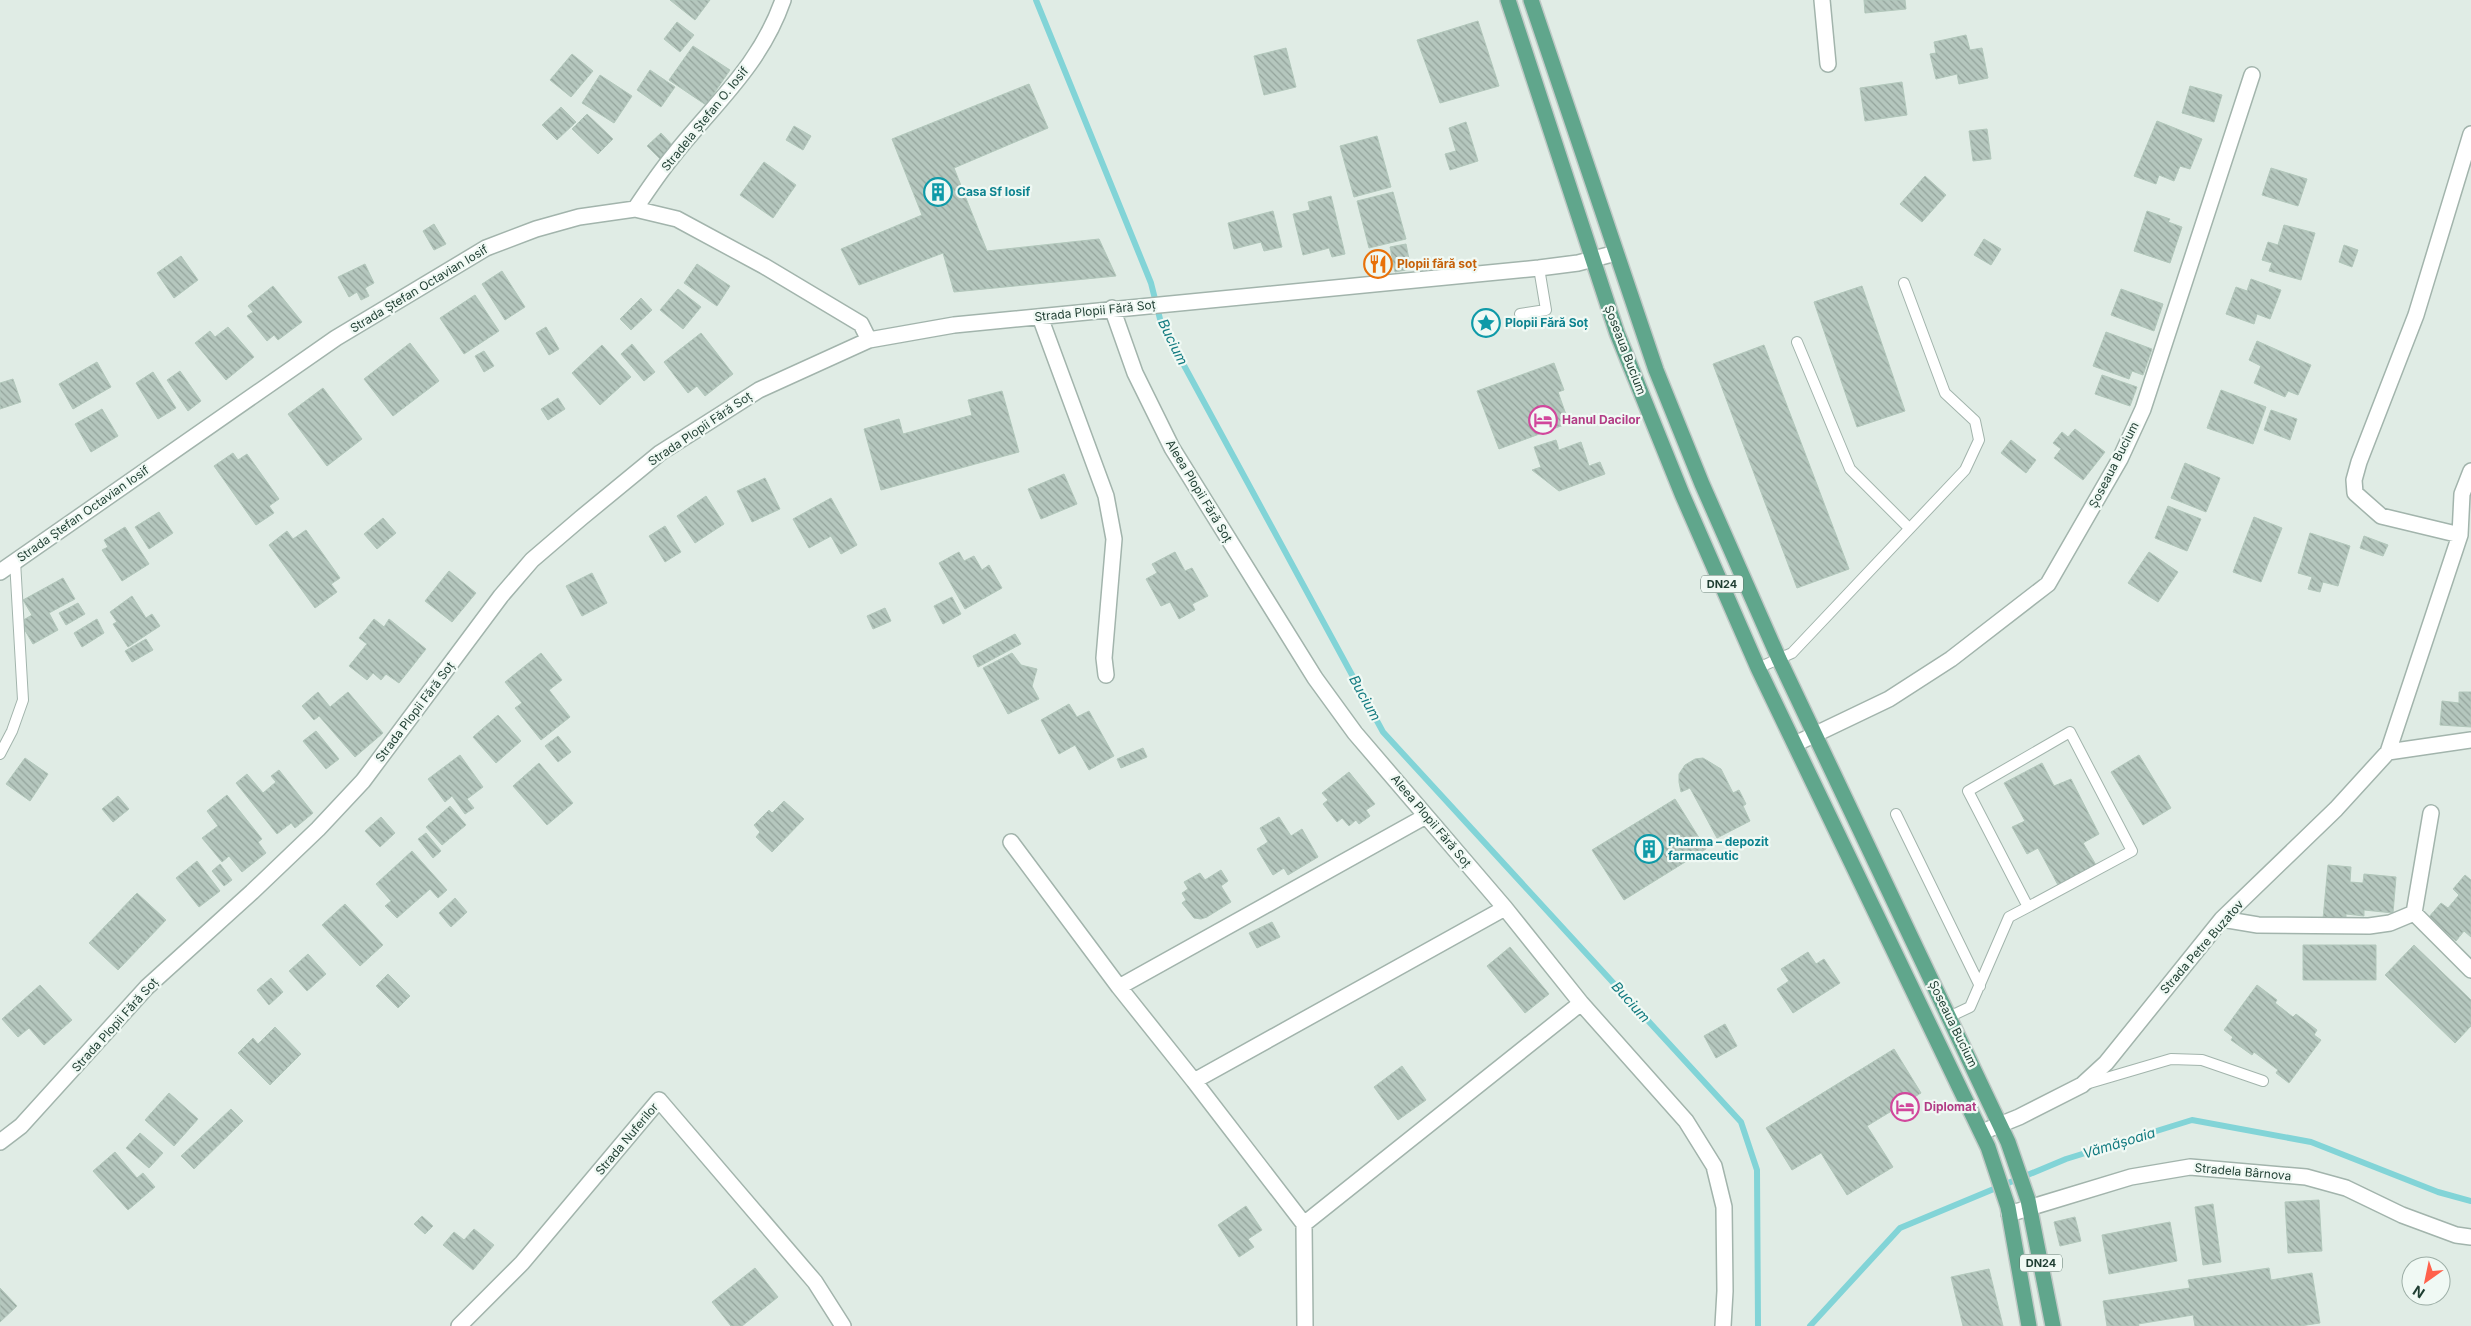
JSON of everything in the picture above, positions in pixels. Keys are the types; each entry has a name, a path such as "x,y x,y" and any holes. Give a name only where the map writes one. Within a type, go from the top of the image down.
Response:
{"main road":[{"name":"Șoseaua Bucium","path":"1508,0 1617,333 1682,494 1758,668 1988,1147 2008,1210 2030,1326"},
{"name":"Șoseaua Bucium","path":"1531,0 1656,370 1702,484 1779,659 2001,1124 2029,1203 2053,1326"}],"street":[{"path":"1822,0 1828,64"},
{"name":"Stradela Ștefan O. Iosif","path":"634,209 673,156 733,88 756,55 780,2"},
{"name":"Șoseaua Bucium","path":"1795,744 1888,699 1951,659 2048,584 2120,459 2142,409 2252,75"},
{"path":"2460,535 2381,516 2355,493 2354,480 2416,314 2471,134"},
{"name":"Strada Ștefan Octavian Iosif","path":"0,572 336,338 486,248 536,229 579,217 634,209 677,219 715,238 861,324 869,340"},
{"name":"Strada Plopii Fără Soț","path":"0,1142 21,1126 147,987 258,886 363,781 495,604 532,560 660,453 759,390 869,340 954,325 1112,308 1538,268 1593,259 1616,253"},
{"name":"Aleea Plopii Fără Soț","path":"1112,308 1135,374 1172,448 1315,678 1355,733 1505,908 1581,1003 1686,1122 1714,1166 1724,1207 1725,1291 1723,1326"},
{"path":"1040,317 1106,496 1114,539 1104,658 1106,675"},
{"path":"2471,471 2462,494 2460,535 2388,752 2471,740"},
{"name":"Strada Petre Buzatov","path":"1982,1132 2019,1117 2082,1085 2106,1063 2222,919 2336,809 2388,752"},
{"path":"2414,914 2431,813"},
{"path":"1119,986 1426,816"},
{"path":"1012,842 1119,986 1304,1224 1305,1326"},
{"path":"1194,1081 1505,908"},
{"path":"2222,919 2258,925 2369,926 2390,924 2414,914"},
{"path":"2414,914 2471,970"},
{"path":"1304,1224 1581,1003"},
{"name":"Strada Nuferilor","path":"459,1326 522,1264 659,1100 815,1282 842,1326"},
{"name":"Stradela Bârnova","path":"2008,1210 2131,1177 2190,1167 2306,1177 2346,1188 2402,1215 2456,1235 2471,1237"}],"lane":[{"path":"1520,314 1546,310 1538,268"},
{"path":"1758,668 1792,653 1965,470 1979,440 1975,421 1945,393 1904,283"},
{"path":"1797,342 1850,469 1909,528"},
{"path":"0,754 12,731 23,700 15,561"},
{"path":"1949,1018 1970,1007 2009,917 2028,907 2132,851 2070,732 1968,791 2028,907"},
{"path":"1896,814 1980,986"},
{"path":"2082,1085 2171,1058 2202,1060 2263,1081"}],"building":[{"path":"670,0 710,0 695,20"},
{"path":"1864,0 1905,0 1906,9 1865,13"},
{"path":"1478,21 1499,86 1440,103 1417,40"},
{"path":"677,22 694,35 680,52 664,39"},
{"path":"1966,35 1970,50 1982,48 1988,78 1959,84 1957,74 1936,79 1930,54 1936,53 1934,42"},
{"path":"693,46 730,70 706,105 669,80"},
{"path":"1286,48 1296,87 1264,95 1254,56"},
{"path":"572,54 593,71 571,97 550,80"},
{"path":"650,70 675,87 661,107 637,90"},
{"path":"600,75 632,96 614,123 582,103"},
{"path":"1902,82 1907,115 1865,121 1860,88"},
{"name":"Casa Sf Iosif","path":"1029,84 1048,128 954,168 987,251 1099,239 1116,276 954,292 943,253 859,285 841,249 922,215 892,139"},
{"path":"2190,86 2222,95 2214,122 2182,113"},
{"path":"561,107 576,122 557,140 542,125"},
{"path":"587,114 613,139 598,154 572,129"},
{"path":"2157,121 2202,139 2190,169 2180,166 2174,181 2159,175 2156,184 2134,176"},
{"path":"1466,122 1478,161 1450,170 1445,154 1456,151 1449,128"},
{"path":"794,126 811,136 803,150 786,140"},
{"path":"1987,129 1991,159 1973,161 1969,131"},
{"path":"661,133 675,148 662,161 647,146"},
{"path":"1377,136 1391,187 1354,197 1340,146"},
{"path":"764,162 796,185 773,218 740,195"},
{"path":"2271,168 2307,179 2298,206 2262,195"},
{"path":"1925,176 1946,195 1922,222 1900,204"},
{"path":"1393,192 1406,239 1369,248 1357,201"},
{"path":"1331,196 1345,254 1332,257 1329,248 1303,255 1293,214 1310,210 1308,202"},
{"path":"1273,211 1282,247 1264,251 1261,242 1234,249 1228,223"},
{"path":"2147,211 2170,219 2168,222 2182,227 2170,263 2134,251"},
{"path":"434,224 446,244 434,250 423,231"},
{"path":"2284,225 2315,233 2301,280 2269,271 2272,263 2262,260 2268,242 2278,245"},
{"path":"1984,239 2001,249 1991,265 1974,255"},
{"path":"1406,244 1411,269 1395,272 1390,247"},
{"path":"2344,245 2358,250 2352,267 2339,262"},
{"path":"181,256 198,280 174,298 157,273"},
{"path":"365,264 374,283 365,288 369,296 361,300 357,292 349,297 338,277"},
{"path":"697,264 730,286 717,306 684,283"},
{"path":"502,271 525,307 505,320 482,284"},
{"path":"2251,279 2281,290 2270,319 2257,314 2254,324 2226,314 2236,287 2247,291"},
{"path":"273,286 302,322 278,340 274,335 267,341 247,316 253,312 248,306"},
{"path":"1862,286 1905,411 1857,427 1814,302"},
{"path":"678,289 701,307 683,329 660,310"},
{"path":"2121,289 2163,304 2154,331 2111,315"},
{"path":"475,295 499,331 464,354 440,318"},
{"path":"641,298 652,310 631,330 620,319"},
{"path":"228,327 254,357 226,380 195,343 210,331 215,337"},
{"path":"546,327 559,349 549,355 536,333"},
{"path":"2106,332 2152,349 2143,375 2132,371 2129,379 2093,366"},
{"path":"701,333 733,374 705,396 697,386 688,393 664,362"},
{"path":"2257,341 2311,365 2298,395 2288,391 2285,397 2254,383 2261,366 2249,360"},
{"path":"410,343 439,381 393,416 364,379"},
{"path":"632,344 655,372 644,381 621,354"},
{"path":"602,345 631,377 600,405 572,373"},
{"path":"1764,345 1849,569 1797,588 1713,364"},
{"path":"484,351 494,366 484,372 475,356"},
{"path":"97,362 111,387 73,409 59,384"},
{"path":"1554,363 1564,390 1558,392 1569,423 1499,449 1477,391"},
{"path":"180,371 201,401 188,411 167,380"},
{"path":"153,372 176,408 158,419 136,383"},
{"path":"2102,375 2137,387 2130,406 2095,394"},
{"path":"13,379 21,402 0,409 0,383"},
{"path":"323,388 362,439 327,466 288,414"},
{"path":"2221,390 2266,407 2253,444 2207,428"},
{"path":"1002,391 1019,452 881,490 864,429 899,419 903,434 972,415 968,400"},
{"path":"558,398 565,409 548,420 541,409"},
{"path":"102,409 118,436 91,452 75,424"},
{"path":"2271,410 2297,419 2290,440 2264,430"},
{"path":"2075,429 2105,452 2083,480 2054,458 2061,449 2053,443 2062,432 2068,437"},
{"path":"1556,440 1559,450 1581,442 1589,466 1600,462 1605,474 1559,491 1532,470 1541,467 1534,447"},
{"path":"2011,440 2036,460 2026,473 2001,453"},
{"path":"233,453 238,460 247,454 279,499 269,506 274,513 256,525 214,466"},
{"path":"2185,463 2220,478 2206,512 2171,498"},
{"path":"1064,474 1077,504 1041,519 1028,489"},
{"path":"765,478 780,509 752,522 737,491"},
{"path":"706,496 724,524 695,543 677,516"},
{"path":"831,498 857,545 841,554 831,536 809,548 793,519"},
{"path":"2168,506 2201,519 2187,551 2155,538"},
{"path":"159,512 173,533 149,549 135,527"},
{"path":"2254,517 2282,528 2261,582 2233,572"},
{"path":"383,518 396,533 377,549 364,534"},
{"path":"665,526 681,552 665,562 649,536"},
{"path":"125,527 149,564 122,581 102,550 108,547 104,540"},
{"path":"306,530 340,578 331,584 337,592 315,608 269,545 287,531 293,539"},
{"path":"2310,533 2350,546 2338,586 2323,582 2320,592 2308,589 2312,577 2298,573"},
{"path":"2364,536 2388,545 2383,556 2360,548"},
{"path":"959,552 964,561 974,556 982,570 989,565 1002,588 965,609 939,563"},
{"path":"1175,552 1185,571 1192,568 1208,596 1192,604 1195,610 1179,619 1170,602 1161,606 1146,579 1157,573 1152,564"},
{"path":"2149,552 2178,572 2158,602 2128,583"},
{"path":"449,571 476,593 452,622 425,601"},
{"path":"592,573 607,603 582,616 566,586"},
{"path":"63,578 75,599 49,613 58,630 33,644 20,622 32,615 23,600"},
{"path":"132,596 146,618 152,614 160,626 128,647 113,624 117,622 110,612"},
{"path":"952,597 961,614 943,624 934,606"},
{"path":"78,603 85,614 66,625 59,613"},
{"path":"885,608 891,621 873,629 867,616"},
{"path":"97,619 104,633 82,647 74,633"},
{"path":"374,619 384,627 389,619 426,649 399,683 386,674 381,680 373,673 367,680 349,666 367,644 359,638"},
{"path":"1015,634 1021,644 978,667 973,656"},
{"path":"146,639 153,650 132,662 125,651"},
{"path":"541,653 562,680 549,690 570,717 541,740 515,708 522,703 505,682"},
{"path":"1012,653 1021,665 1037,669 1032,686 1039,699 1008,714 983,668"},
{"path":"318,692 330,707 348,692 383,733 355,757 319,716 314,720 302,706"},
{"path":"2459,692 2471,692 2471,727 2440,725 2442,701 2459,703"},
{"path":"1069,704 1077,717 1089,711 1114,756 1089,770 1075,745 1059,754 1041,720"},
{"path":"498,715 521,741 496,763 473,737"},
{"path":"316,731 339,759 326,769 303,741"},
{"path":"558,736 571,752 558,762 545,746"},
{"path":"1143,748 1147,757 1121,768 1117,759"},
{"path":"460,755 483,787 467,799 474,808 465,814 452,796 445,802 428,779"},
{"path":"2139,755 2171,808 2143,825 2111,772"},
{"path":"25,758 48,774 30,801 6,784"},
{"path":"1703,758 1721,769 1733,793 1739,790 1746,804 1743,806 1750,821 1717,838 1690,788 1681,792 1679,782 1679,774 1685,765 1695,759"},
{"path":"539,763 573,803 547,825 513,786"},
{"path":"2042,763 2054,786 2071,779 2099,834 2083,843 2096,865 2058,885 2038,848 2027,854 2012,827 2025,821 2004,783"},
{"path":"279,770 313,813 295,828 291,823 277,834 236,783 247,774 263,793 276,782 271,776"},
{"path":"1349,772 1375,804 1366,810 1370,816 1359,824 1356,820 1349,826 1342,818 1337,822 1323,804 1328,800 1322,793"},
{"path":"227,795 262,839 258,842 266,853 242,872 229,856 222,862 202,838 218,826 207,811"},
{"path":"118,796 129,809 113,822 102,809"},
{"name":"Pharma – depozit farmaceutic","path":"1675,799 1706,849 1624,900 1592,850"},
{"path":"784,801 804,819 772,852 756,837 760,832 754,825 769,810 772,813"},
{"path":"450,806 466,825 442,845 426,827"},
{"path":"381,817 395,833 380,847 365,831"},
{"path":"1279,817 1291,836 1302,829 1318,857 1288,875 1284,868 1273,875 1257,849 1268,842 1260,828"},
{"path":"426,833 441,851 433,858 418,839"},
{"path":"412,851 447,890 438,898 430,889 397,918 385,906 391,901 376,884"},
{"path":"197,861 220,891 199,907 176,878"},
{"path":"220,864 232,880 224,886 212,871"},
{"path":"2328,865 2351,867 2350,882 2363,883 2364,874 2396,877 2393,913 2364,910 2364,916 2346,914 2346,921 2323,919"},
{"path":"1221,870 1228,881 1221,886 1231,902 1207,917 1201,919 1194,918 1182,903 1186,900 1182,893 1188,889 1184,882 1200,873 1205,880"},
{"path":"2465,875 2471,880 2471,937 2464,931 2456,941 2428,918 2441,903 2448,908 2459,895 2453,889"},
{"path":"137,893 166,920 118,970 89,943"},
{"path":"455,898 467,912 451,927 439,913"},
{"path":"345,904 383,945 360,966 322,925"},
{"path":"1272,922 1280,937 1257,948 1249,933"},
{"path":"2303,945 2376,945 2376,980 2303,980"},
{"path":"2414,945 2471,1000 2471,1026 2455,1043 2385,975"},
{"path":"1510,947 1549,994 1525,1013 1487,966"},
{"path":"1808,952 1816,964 1824,959 1840,983 1793,1013 1777,989 1789,981 1781,969"},
{"path":"308,954 326,974 307,991 289,971"},
{"path":"388,974 410,996 398,1008 376,986"},
{"path":"271,978 283,992 269,1005 257,990"},
{"path":"40,985 72,1020 44,1045 29,1028 18,1037 2,1019"},
{"path":"2257,985 2277,1000 2275,1003 2293,1017 2296,1014 2317,1030 2314,1035 2321,1040 2289,1083 2276,1073 2278,1070 2254,1052 2252,1055 2231,1040 2233,1037 2224,1030"},
{"path":"1725,1024 1737,1046 1716,1058 1704,1036"},
{"path":"275,1027 301,1054 270,1085 238,1053 253,1038 258,1044"},
{"path":"1894,1049 1921,1093 1867,1126 1893,1167 1847,1195 1821,1153 1792,1170 1766,1128"},
{"path":"1402,1066 1426,1100 1398,1120 1374,1087"},
{"path":"169,1093 198,1119 174,1146 145,1120"},
{"path":"231,1109 243,1121 194,1169 181,1156"},
{"path":"140,1133 163,1153 149,1168 126,1148"},
{"path":"115,1152 137,1178 143,1173 155,1187 128,1210 93,1171"},
{"path":"2319,1200 2322,1251 2288,1253 2285,1202"},
{"path":"2213,1204 2221,1262 2203,1265 2195,1207"},
{"path":"1246,1206 1262,1230 1248,1239 1254,1247 1239,1257 1218,1225"},
{"path":"422,1216 433,1226 425,1234 414,1224"},
{"path":"2075,1217 2081,1241 2060,1246 2054,1222"},
{"path":"2170,1222 2177,1261 2109,1274 2102,1235"},
{"path":"474,1229 494,1245 473,1270 443,1245 454,1232 464,1240"},
{"path":"755,1268 778,1297 742,1326 731,1326 712,1302"},
{"path":"2269,1268 2271,1280 2312,1273 2320,1323 2300,1326 2195,1326 2193,1315 2138,1324 2139,1326 2107,1326 2103,1301 2190,1288 2188,1280"},
{"path":"1989,1269 2003,1326 1963,1326 1951,1277"},
{"path":"0,1288 17,1306 0,1322"}],"waterway":[{"name":"Bucium","path":"1036,0 1151,283 1161,323 1383,732 1741,1122 1757,1170 1758,1326"},
{"name":"Vămășoaia","path":"1810,1326 1900,1228 2066,1159 2192,1120 2311,1142 2438,1192 2471,1201"}],"place":[{"name":"Casa Sf Iosif","path":"938,192"},
{"name":"Plopii fără soț","path":"1378,264"},
{"name":"Plopii Fără Soț","path":"1486,323"},
{"name":"Hanul Dacilor","path":"1543,420"},
{"name":"Pharma – depozit farmaceutic","path":"1649,849"},
{"name":"Diplomat","path":"1905,1107"}]}
